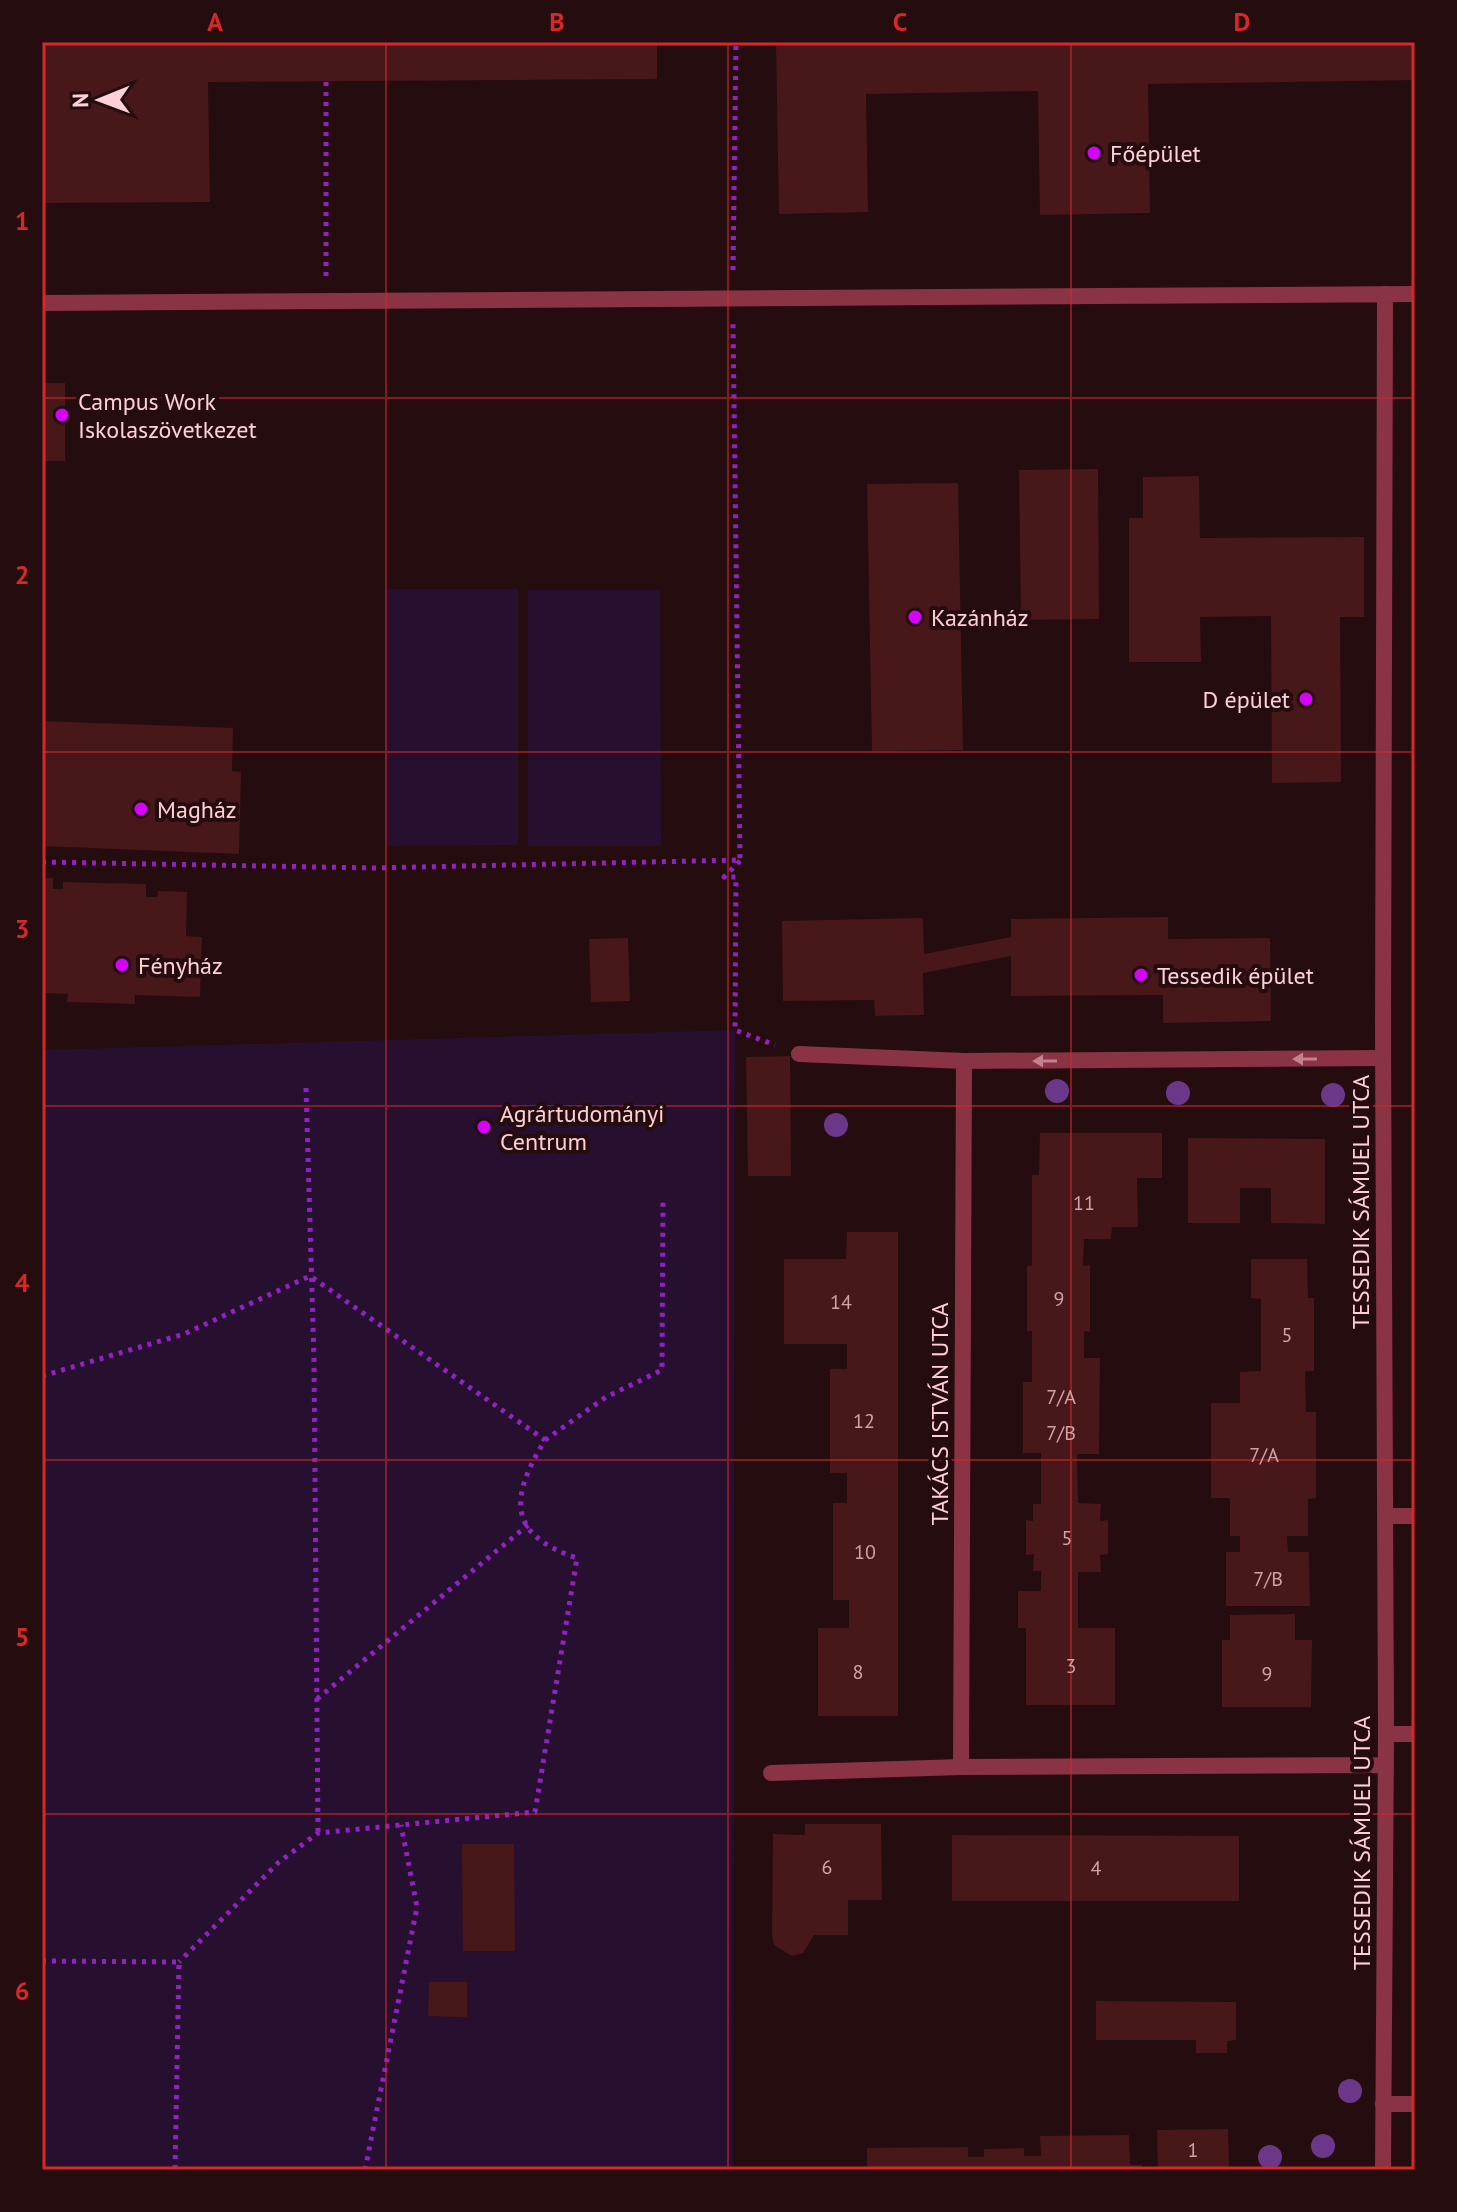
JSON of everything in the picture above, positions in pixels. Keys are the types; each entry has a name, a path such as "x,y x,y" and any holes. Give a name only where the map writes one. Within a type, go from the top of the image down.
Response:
{"street":[{"name":"TESSEDIK SÁMUEL UTCA","path":"1383,2170 1386,1765 1383,1058 1385,294"},
{"path":"42,303 1415,294"},
{"path":"799,1054 964,1061 1383,1058"},
{"name":"TAKÁCS ISTVÁN UTCA","path":"961,1767 964,1061"},
{"path":"1385,1516 1415,1516"},
{"path":"1386,1734 1415,1734"},
{"path":"771,1773 961,1767 1386,1765"},
{"path":"1383,2104 1415,2104"}],"path":[{"path":"736,42 733,298 740,860 724,877 736,877 735,1030 799,1054"},
{"path":"326,81 326,300"},
{"path":"42,862 373,868 740,860"},
{"path":"306,1088 318,1833"},
{"path":"175,2170 179,1962 279,1862 318,1833 535,1812 577,1558 535,1538 519,1493 524,1475 545,1440 606,1397 662,1370 663,1198"},
{"path":"42,1376 184,1334 310,1276"},
{"path":"310,1276 545,1440"},
{"path":"317,1699 528,1525"},
{"path":"365,2170 417,1907 401,1825"},
{"path":"42,1961 179,1962"}],"shaded area":[{"path":"385,589 518,589 518,845 385,846"},
{"path":"528,590 660,590 661,846 528,846"},
{"path":"735,1030 733,2170 42,2170 42,1050"}],"building":[{"path":"42,42 657,42 657,79 208,82 210,202 42,203"},
{"name":"Főépület","path":"776,42 1415,42 1415,80 1148,84 1150,213 1040,215 1038,91 866,94 868,212 779,214"},
{"path":"42,383 65,383 65,461 42,461"},
{"path":"1098,469 1099,619 1021,620 1019,470"},
{"name":"D épület","path":"1199,476 1200,538 1364,537 1364,617 1340,617 1341,782 1272,783 1271,616 1200,617 1201,662 1129,662 1129,518 1143,518 1143,477"},
{"name":"Kazánház","path":"958,483 963,750 872,751 867,484"},
{"name":"Magház","path":"42,721 233,728 232,771 241,772 239,854 42,846"},
{"name":"Fényház","path":"42,878 53,878 53,889 63,889 63,882 146,884 146,897 157,897 158,891 187,892 186,936 202,937 200,997 135,995 135,1004 67,1002 68,994 42,993"},
{"name":"Tessedik épület","path":"1168,917 1168,939 1270,938 1271,1021 1163,1023 1163,995 1011,996 1011,956 923,973 924,1015 875,1016 874,1000 783,1001 782,921 923,918 924,954 1011,937 1011,919"},
{"path":"628,938 630,1001 591,1002 589,939"},
{"path":"790,1056 791,1176 748,1176 746,1057"},
{"path":"1040,1133 1162,1133 1162,1178 1137,1178 1138,1227 1112,1227 1111,1239 1084,1239 1083,1266 1090,1265 1090,1332 1084,1331 1084,1358 1100,1358 1099,1454 1077,1454 1078,1503 1101,1504 1100,1521 1108,1520 1108,1554 1100,1555 1101,1572 1078,1572 1078,1628 1115,1628 1115,1705 1026,1705 1026,1628 1018,1628 1018,1591 1041,1591 1041,1571 1033,1571 1034,1554 1026,1555 1026,1520 1033,1521 1033,1504 1041,1504 1041,1453 1023,1453 1023,1382 1032,1382 1032,1331 1027,1331 1027,1266 1032,1266 1032,1175 1039,1175"},
{"path":"1188,1138 1325,1139 1325,1224 1271,1223 1271,1188 1240,1188 1240,1223 1188,1223"},
{"path":"847,1232 898,1232 898,1716 818,1716 818,1628 849,1628 849,1600 833,1600 833,1503 847,1503 847,1473 830,1473 830,1369 847,1369 847,1344 784,1344 784,1259 846,1259"},
{"path":"1251,1259 1307,1259 1308,1298 1314,1298 1314,1371 1305,1371 1306,1412 1316,1412 1316,1498 1308,1499 1308,1536 1287,1536 1288,1552 1309,1552 1310,1606 1226,1606 1226,1552 1240,1552 1240,1536 1230,1536 1230,1498 1211,1498 1211,1403 1240,1403 1240,1372 1261,1371 1261,1299 1251,1298"},
{"path":"1295,1614 1295,1640 1312,1640 1311,1707 1222,1707 1222,1640 1230,1640 1230,1615"},
{"path":"805,1824 881,1824 882,1900 848,1900 848,1935 814,1935 803,1953 792,1956 774,1945 772,1934 773,1834 805,1835"},
{"path":"952,1835 1239,1836 1239,1901 952,1901"},
{"path":"462,1844 514,1844 515,1951 463,1951"},
{"path":"429,1982 467,1982 467,2017 428,2016"},
{"path":"1096,2001 1236,2002 1236,2040 1227,2041 1227,2053 1196,2053 1196,2040 1096,2040"},
{"path":"1228,2129 1229,2170 1158,2170 1157,2130"},
{"path":"1129,2135 1130,2165 1142,2165 1142,2170 867,2170 867,2148 968,2147 968,2157 984,2157 984,2149 1024,2148 1024,2156 1041,2156 1040,2136"}],"place":[{"name":"Főépület","path":"1094,153"},
{"name":"Campus Work Iskolaszövetkezet","path":"62,415"},
{"name":"Kazánház","path":"915,617"},
{"name":"D épület","path":"1306,699"},
{"name":"Magház","path":"141,809"},
{"name":"Fényház","path":"122,965"},
{"name":"Tessedik épület","path":"1141,975"},
{"name":"Agrártudományi Centrum","path":"484,1127"}]}
